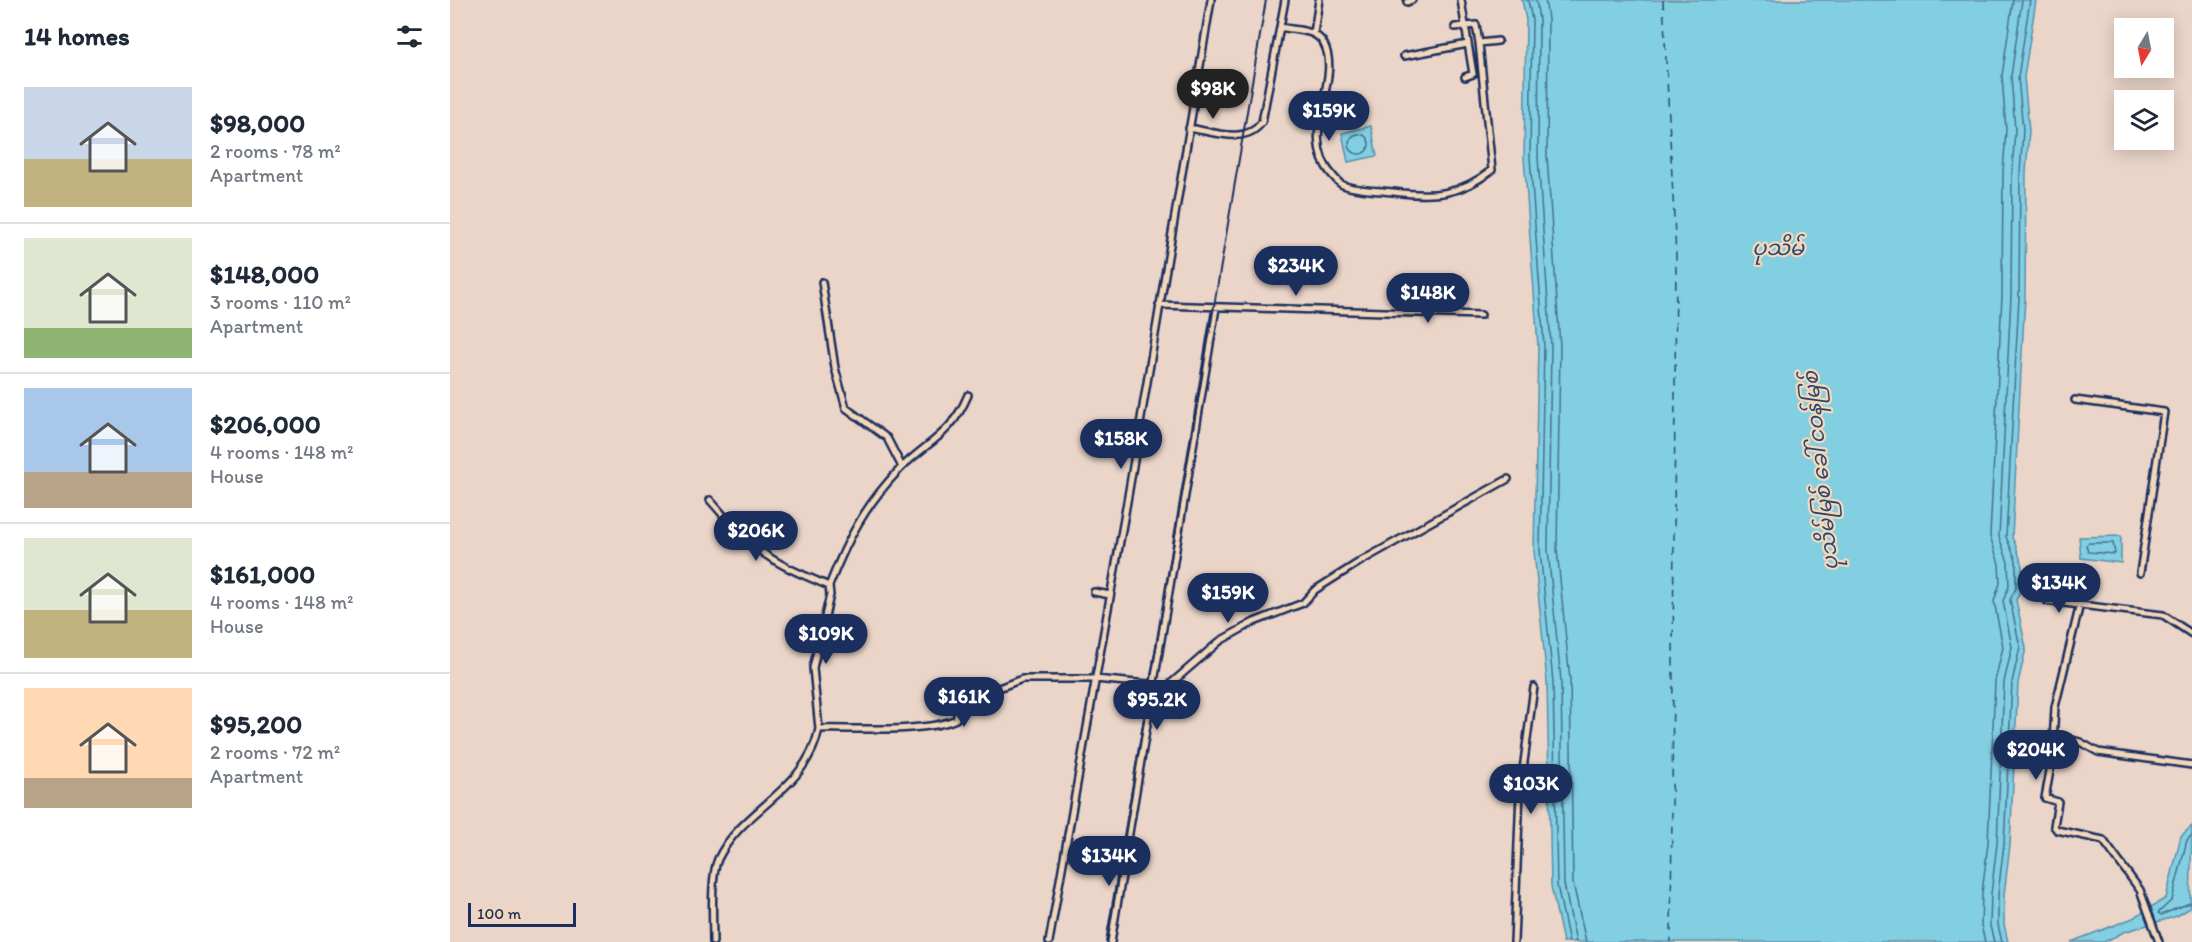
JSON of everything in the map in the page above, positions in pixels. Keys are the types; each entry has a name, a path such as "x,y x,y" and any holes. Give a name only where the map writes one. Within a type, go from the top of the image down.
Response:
{"street":[{"path":"1049,942 1211,0"},
{"path":"1190,128 1244,136 1256,131 1262,122 1285,0"},
{"path":"1314,33 1319,0"},
{"path":"1461,0 1473,74 1465,77"},
{"path":"1280,27 1314,33 1323,42 1329,56 1317,143 1324,166 1342,185 1425,196 1442,194 1474,184 1492,170 1476,25 1455,27"},
{"path":"1479,43 1498,41"},
{"path":"1404,56 1468,44"},
{"path":"822,282 835,368 846,408 887,438 902,467"},
{"path":"1159,305 1481,315"},
{"path":"1111,942 1152,685 1180,537 1216,308"},
{"path":"713,942 717,861 733,837 802,771 811,755 819,729 813,668 830,594 829,586 848,537 871,501 902,467 952,426 968,395"},
{"path":"2075,400 2164,412 2140,573"},
{"path":"819,729 912,727 950,722 956,719 960,704 1022,679 1095,679 1168,686 1220,641 1254,622 1303,603 1315,590 1361,561 1508,479"},
{"path":"710,500 734,528 759,551 789,569 829,586"},
{"path":"1094,592 1110,595"},
{"path":"2047,602 2163,615 2192,634"},
{"path":"2080,604 2055,707 2052,760 2045,798 2058,802 2054,826 2056,830 2103,840 2140,890 2159,942"},
{"path":"1514,942 1520,792 1534,687"},
{"path":"2053,735 2080,742 2098,752 2192,765"}],"water":[{"name":"ပုသိမ်","path":"1522,0 2036,0 2024,77 2029,131 2026,173 2025,297 2012,537 2022,568 2022,585 2016,600 2026,648 2018,683 2010,845 2004,895 2004,924 2008,942 1563,942 1551,886 1547,682 1534,551 1538,346 1524,157 1526,20"},
{"path":"1371,126 1377,156 1348,162 1342,133"},
{"path":"2121,536 2121,563 2081,558 2079,537"},
{"path":"2192,826 2190,908 2177,916 2124,932 2104,942 2071,942 2133,918 2166,898 2181,836"}],"ferry route":[{"path":"1663,0 1676,256 1671,942"}],"railway":[{"path":"1106,942 1266,0"}],"water label":[{"name":"ပုသိမ်မြစ် ခေါ် ငဝန်မြစ်","path":"1820,471"}]}
